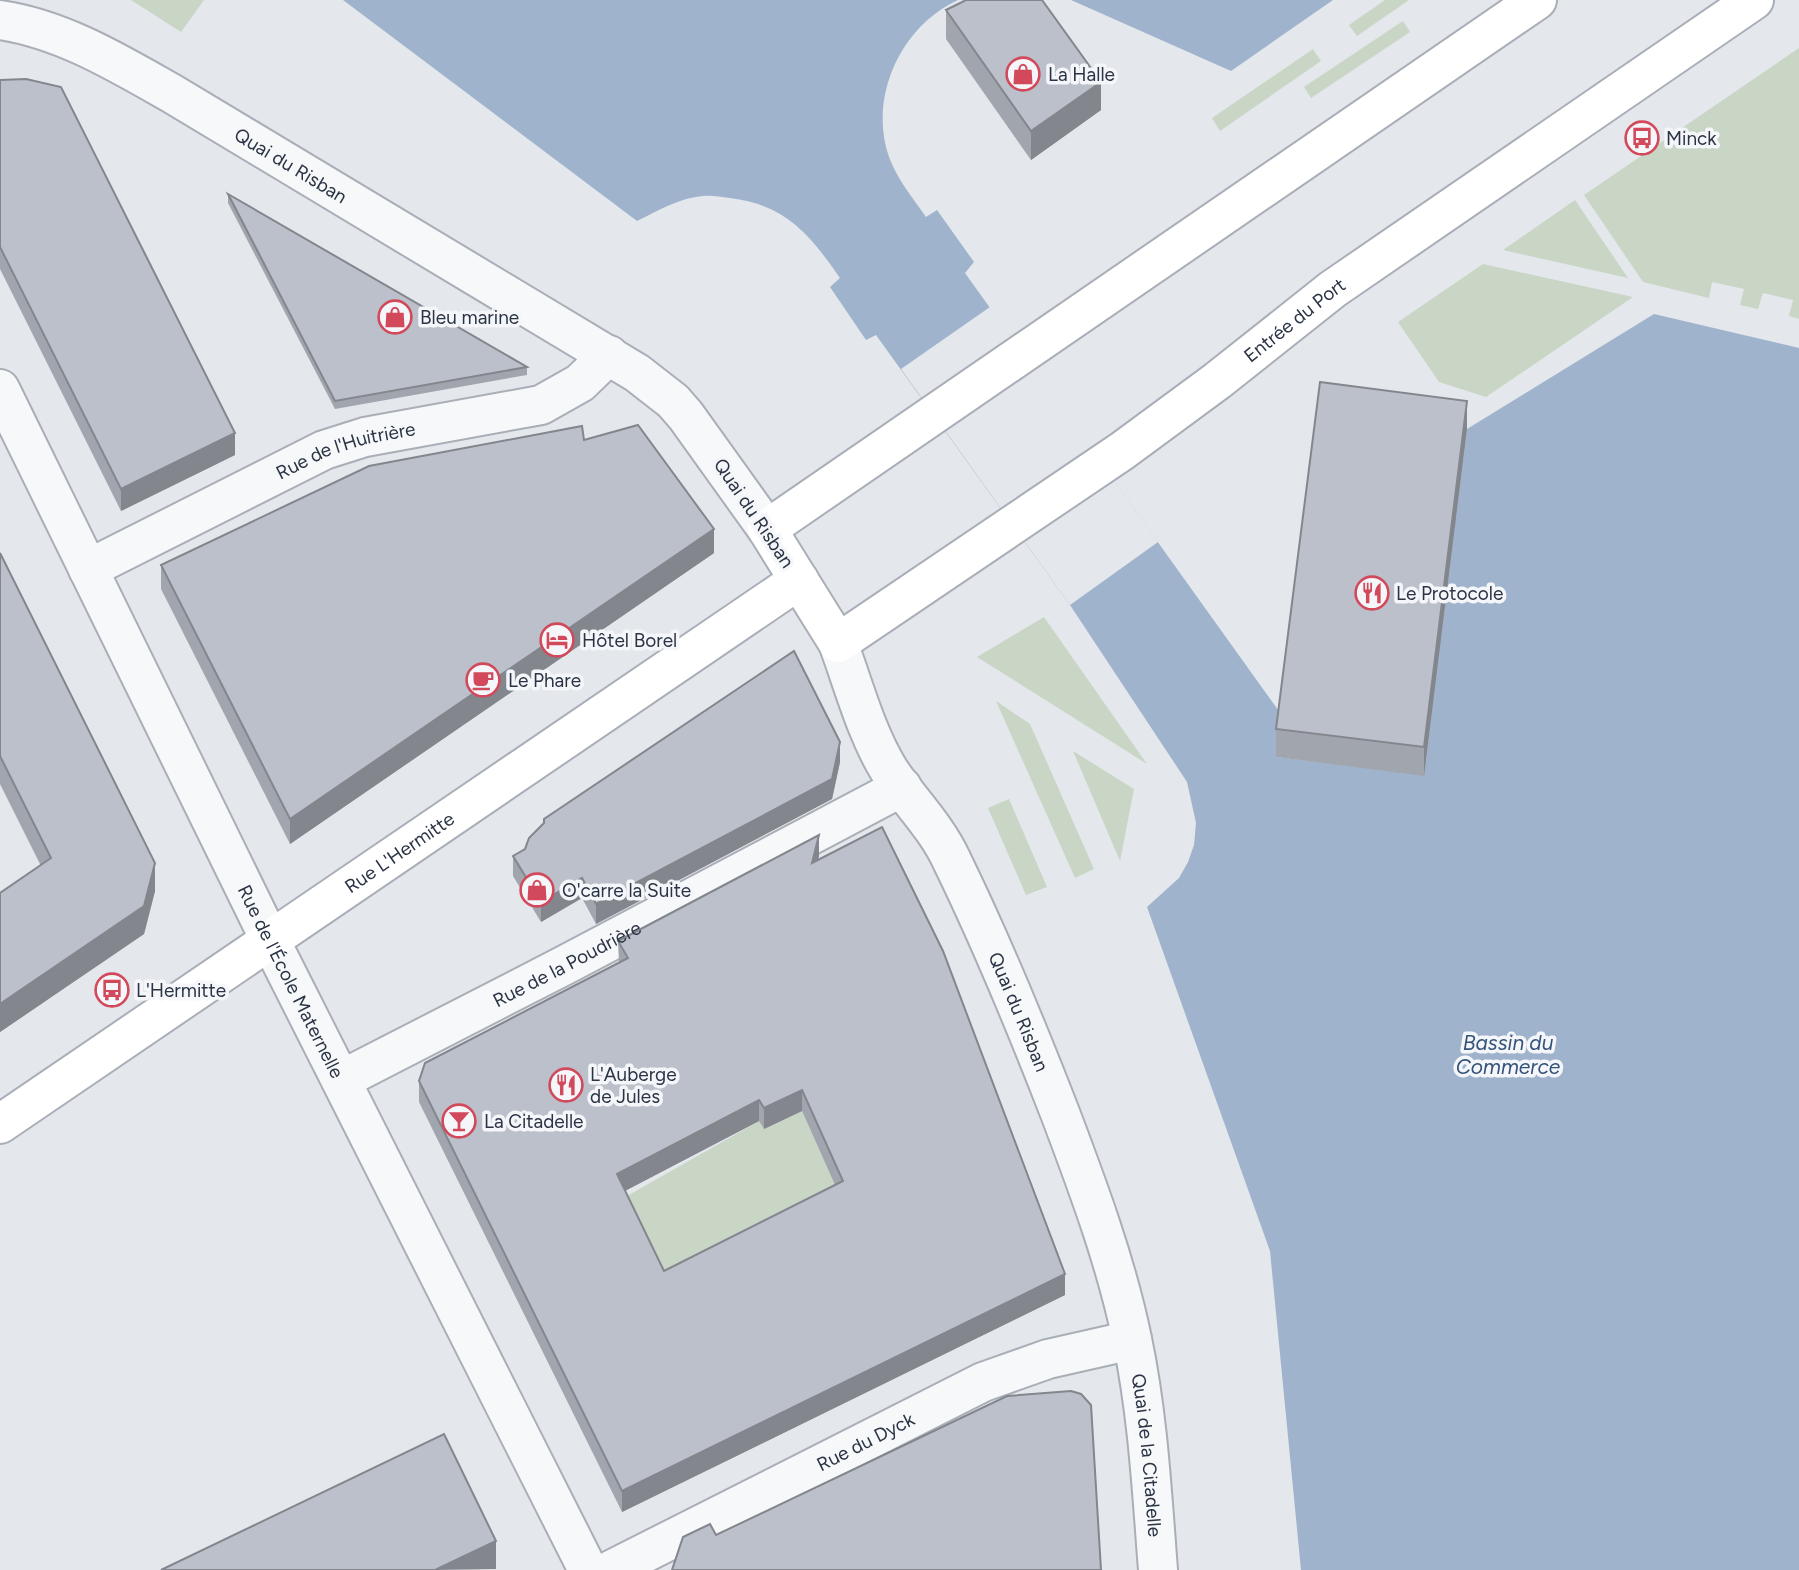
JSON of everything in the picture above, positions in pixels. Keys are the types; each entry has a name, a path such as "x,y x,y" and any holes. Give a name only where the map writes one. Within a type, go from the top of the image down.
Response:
{"main road":[{"path":"767,529 1537,0"},
{"name":"Entrée du Port","path":"838,643 1122,451 1333,289 1754,0"},
{"name":"Quai du Risban","path":"767,529 838,643"},
{"name":"Rue L'Hermitte","path":"0,1124 799,580"}],"street":[{"name":"Quai du Risban","path":"0,20 40,29 116,62 172,93 637,373 673,401 767,529"},
{"name":"Rue de l'Huitrière","path":"88,569 324,450 365,437 541,405 580,383 609,355"},
{"name":"Rue de l'École Maternelle","path":"0,389 270,940 588,1570"},
{"name":"Quai du Risban","path":"838,643 878,749 902,787 939,835 1014,995 1091,1196 1117,1278 1132,1340"},
{"name":"Rue de la Poudrière","path":"341,1080 553,972 902,787"},
{"name":"Rue du Dyck","path":"611,1570 983,1382 1048,1359 1132,1340"},
{"name":"Quai de la Citadelle","path":"1132,1340 1147,1438 1158,1570"}],"green space":[{"path":"131,0 204,0 181,32"},
{"path":"1385,0 1409,0 1357,36 1349,25"},
{"path":"1403,21 1410,32 1311,98 1304,87"},
{"path":"1799,48 1799,319 1789,316 1793,300 1763,293 1758,309 1740,305 1744,289 1712,282 1709,298 1643,282 1584,195"},
{"path":"1313,49 1321,61 1220,131 1212,118"},
{"path":"1575,200 1628,278 1503,250"},
{"path":"1483,264 1633,297 1486,397 1439,382 1398,322"},
{"path":"1044,617 1147,764 977,657"},
{"path":"996,701 1030,724 1094,869 1075,878"},
{"path":"1073,751 1134,789 1120,861"},
{"path":"1009,799 1047,887 1026,895 988,808"},
{"path":"802,1111 843,1203 611,1318 620,1200 759,1121 764,1129"}],"water":[{"name":"Bassin du Commerce","path":"343,0 958,0 920,27 894,66 883,111 884,134 892,165 926,217 937,210 974,262 965,273 1281,714 1277,757 1424,775 1467,429 1654,314 1799,348 1799,1570 1301,1570 1270,1251 1147,907 1179,878 1194,845 1196,823 1187,782 1070,605 876,335 866,340 830,287 840,278 818,248 795,224 767,207 713,196 694,197 677,202 637,221"},
{"path":"1071,0 1333,0 1231,71"}],"pier":[{"path":"990,307 1158,542 1070,605 901,369"}],"building":[{"name":"La Halle","path":"966,0 1042,0 1101,82 1031,131 946,10"},
{"path":"26,79 61,87 235,433 121,489 0,247 0,80"},
{"path":"228,194 527,367 335,401"},
{"name":"Le Protocole","path":"1320,382 1467,401 1424,747 1276,729"},
{"path":"638,425 714,529 290,819 161,565 369,466 582,426 584,440"},
{"path":"0,553 155,863 144,906 0,1004 0,893 51,858 0,756"},
{"path":"794,651 840,742 832,779 596,904 582,878 541,902 513,856 525,849 529,838 544,823 544,819"},
{"path":"882,827 943,951 1065,1274 622,1491 419,1081 425,1063 628,958 618,941 819,835 812,863","holes":["802,1090 843,1181 664,1271 617,1174 759,1100 764,1108"]},
{"path":"1071,1391 1081,1394 1091,1405 1101,1570 672,1570 683,1537 710,1524 716,1535 1007,1396"},
{"path":"444,1434 496,1541 435,1570 161,1570"}],"place":[{"name":"La Halle","path":"1023,74"},
{"name":"Minck","path":"1642,138"},
{"name":"Bleu marine","path":"395,317"},
{"name":"Le Protocole","path":"1372,593"},
{"name":"Hôtel Borel","path":"557,640"},
{"name":"Le Phare","path":"483,680"},
{"name":"O'carre la Suite","path":"537,890"},
{"name":"L'Hermitte","path":"112,990"},
{"name":"L'Auberge de Jules","path":"566,1085"},
{"name":"La Citadelle","path":"459,1121"}]}
